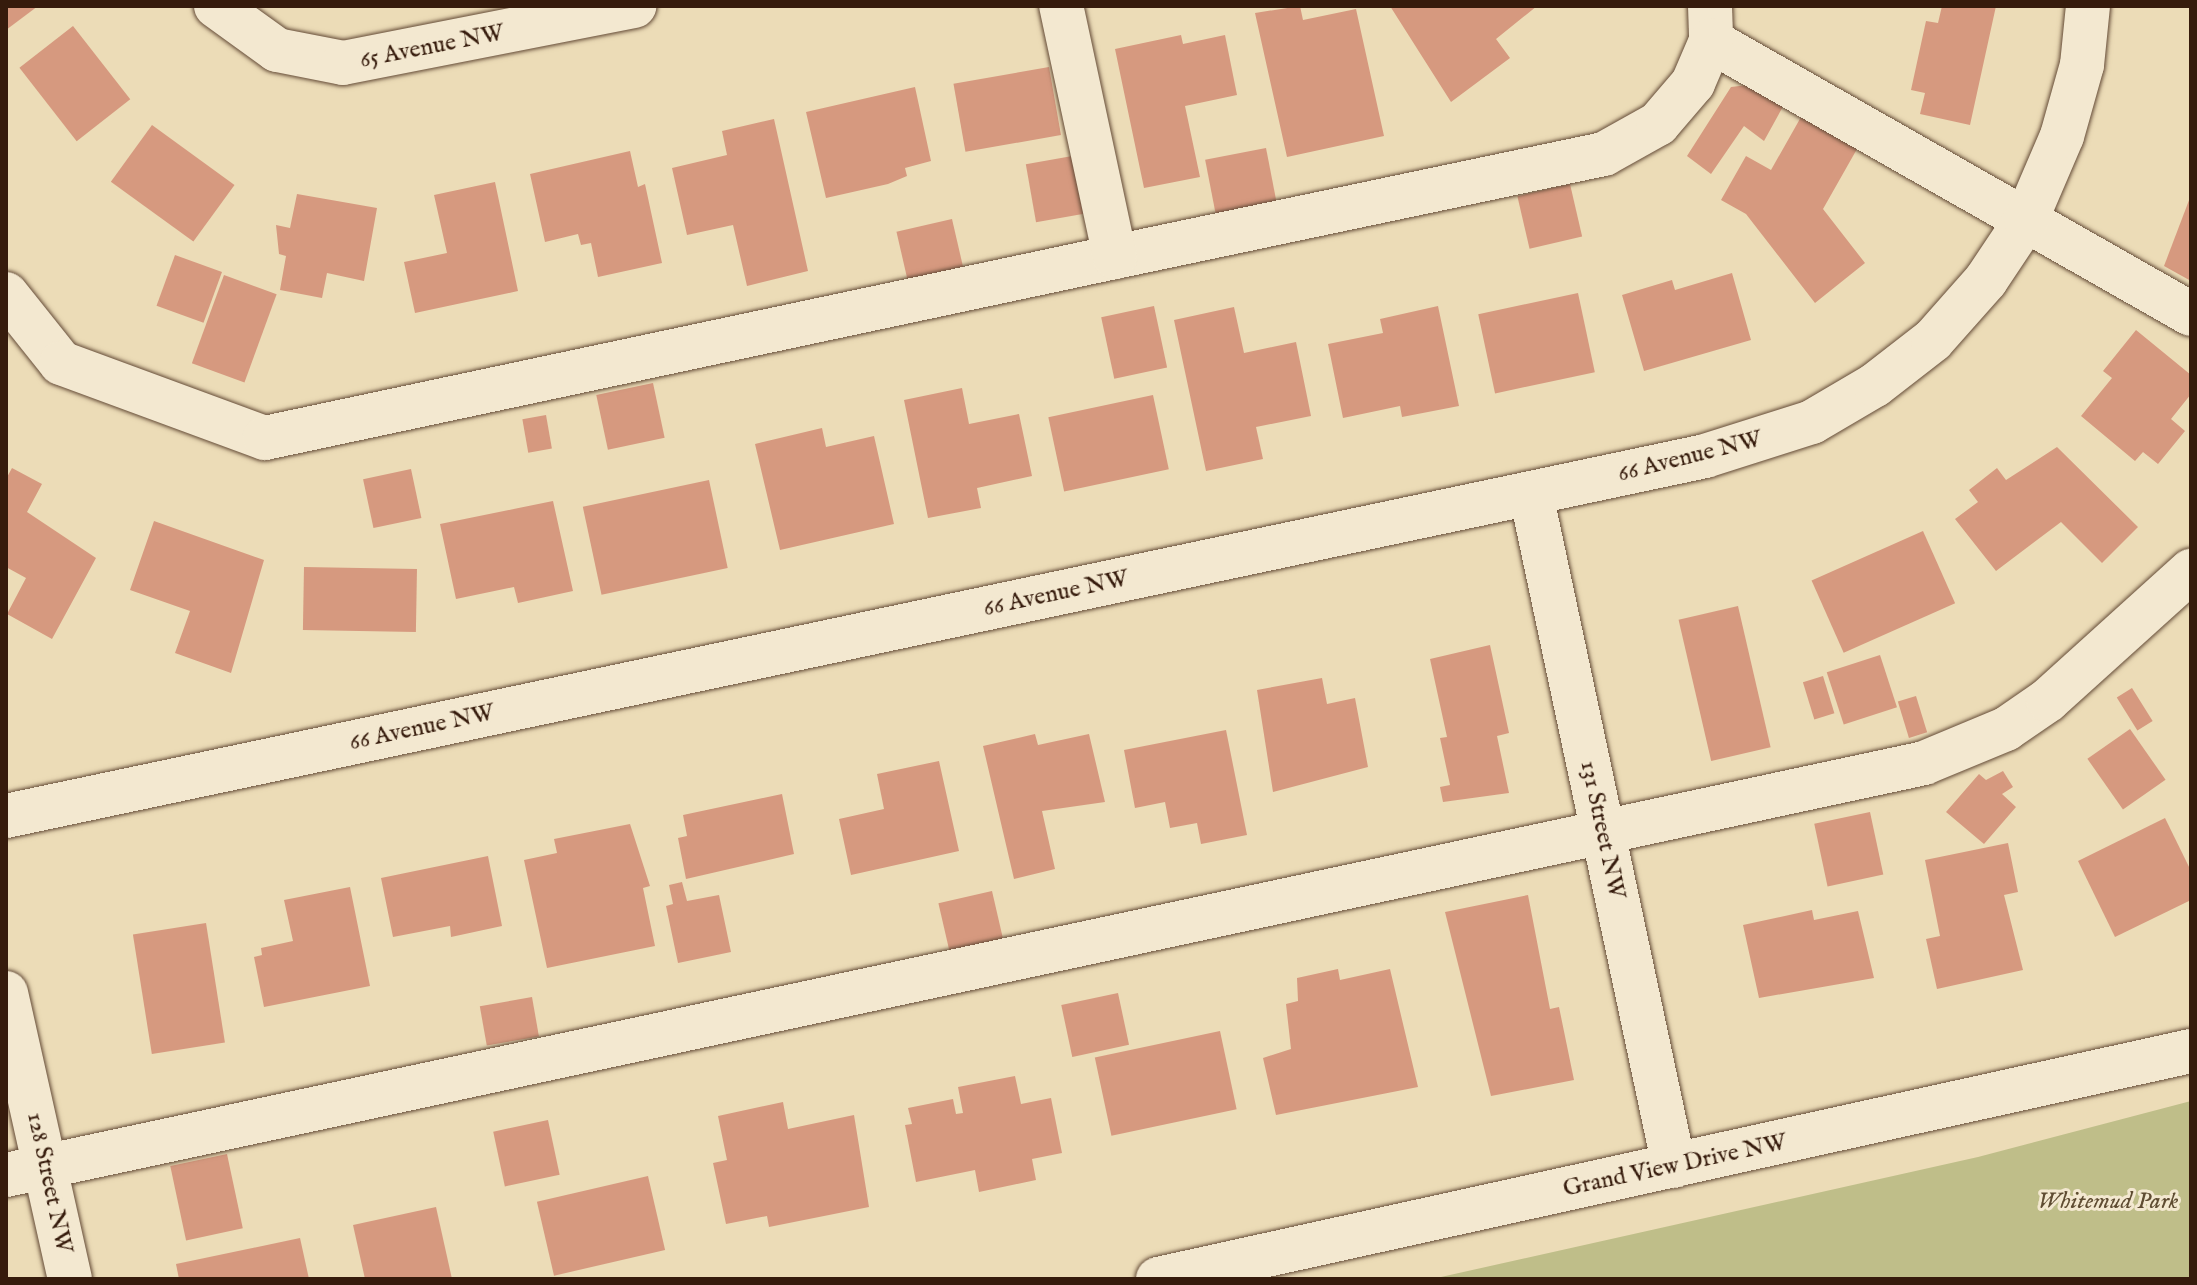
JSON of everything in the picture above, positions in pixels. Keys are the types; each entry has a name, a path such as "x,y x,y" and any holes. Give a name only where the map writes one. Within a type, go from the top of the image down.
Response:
{"street":[{"name":"65 Avenue NW","path":"216,6 277,50 343,63 384,59 634,6"},
{"path":"1061,6 1115,257"},
{"name":"66 Avenue NW","path":"6,816 1531,494 1718,453 1812,422 1875,385 1933,340 1986,280 2026,220 2074,93 2088,6"},
{"path":"6,294 61,363 265,438 1604,154 1658,124 1693,83 1711,24 2026,220 2191,314"},
{"name":"131 Street NW","path":"1531,494 1674,1166"},
{"path":"26,1171 1602,835 1924,763 1968,748 2048,700 2191,571"},
{"name":"128 Street NW","path":"6,993 26,1171 70,1279"},
{"name":"Grand View Drive NW","path":"1158,1279 2191,1051"}],"green space":[{"name":"Whitemud Park","path":"2191,1101 2191,1279 1432,1279 1978,1157"}],"building":[{"path":"6,6 38,6 6,30"},
{"path":"1300,6 1303,20 1356,9 1384,136 1287,157 1255,13"},
{"path":"1390,6 1537,6 1496,39 1510,58 1451,102"},
{"path":"1942,6 1996,6 1970,125 1920,114 1925,93 1911,90 1926,21 1938,23"},
{"path":"73,26 130,99 77,141 19,68"},
{"path":"1181,35 1183,44 1225,35 1237,95 1185,106 1200,177 1144,188 1115,49"},
{"path":"1049,67 1061,135 965,152 953,84"},
{"path":"1756,84 1786,101 1764,141 1744,126 1711,174 1687,156 1731,87"},
{"path":"915,87 931,161 905,168 907,176 888,184 826,198 806,112"},
{"path":"1801,117 1857,149 1823,209 1865,263 1815,303 1746,214 1721,200 1746,156 1771,170"},
{"path":"774,119 808,271 747,286 733,225 687,235 672,168 727,155 722,131"},
{"path":"152,125 235,185 193,242 111,182"},
{"path":"1266,148 1277,203 1216,215 1205,160"},
{"path":"630,151 638,187 645,184 662,263 598,277 591,243 581,245 578,234 545,242 530,174"},
{"path":"1078,155 1088,213 1036,222 1026,164"},
{"path":"495,182 518,291 415,313 404,262 447,253 434,195"},
{"path":"1570,184 1582,237 1530,249 1517,196"},
{"path":"297,194 377,208 364,281 327,273 322,298 280,290 286,256 279,254 276,225 290,228"},
{"path":"2191,195 2191,281 2164,266"},
{"path":"952,219 964,272 909,284 896,232"},
{"path":"175,255 222,272 204,323 157,306"},
{"path":"1732,273 1751,340 1644,371 1622,295 1672,280 1675,290"},
{"path":"224,275 277,294 244,382 192,363"},
{"path":"1578,293 1595,372 1495,393 1478,314"},
{"path":"1154,306 1167,368 1114,379 1101,317"},
{"path":"1438,306 1459,406 1402,417 1400,406 1343,418 1328,344 1383,333 1380,319"},
{"path":"1234,307 1244,353 1296,342 1311,416 1256,427 1263,459 1206,471 1174,320"},
{"path":"2136,330 2191,375 2191,394 2171,419 2185,431 2158,464 2143,452 2135,461 2081,416 2112,378 2103,371"},
{"path":"653,383 665,438 608,450 596,395"},
{"path":"962,388 969,424 1019,414 1032,476 977,488 981,508 928,518 904,400"},
{"path":"1153,395 1169,469 1064,492 1048,417"},
{"path":"546,415 552,448 528,453 522,419"},
{"path":"822,428 826,447 874,436 894,524 780,550 755,444"},
{"path":"2057,447 2138,527 2102,563 2061,522 1996,571 1955,519 1978,502 1969,490 1997,468 2006,480"},
{"path":"12,468 42,484 27,512 96,558 52,639 7,614 26,578 6,567 6,479"},
{"path":"411,469 421,518 373,528 363,479"},
{"path":"709,480 728,568 602,595 583,507"},
{"path":"553,501 573,591 518,603 514,587 456,599 440,524"},
{"path":"154,521 264,560 231,673 175,653 190,611 130,590"},
{"path":"1923,531 1955,603 1844,653 1812,581"},
{"path":"304,567 417,569 416,632 303,630"},
{"path":"1738,606 1771,747 1711,761 1679,620"},
{"path":"1490,645 1509,733 1497,736 1509,793 1443,802 1440,787 1450,785 1440,738 1447,737 1430,659"},
{"path":"1880,655 1897,707 1844,725 1827,672"},
{"path":"1823,676 1834,713 1814,719 1803,682"},
{"path":"1322,678 1327,704 1355,698 1368,767 1273,792 1257,690"},
{"path":"2132,688 2153,721 2137,731 2117,698"},
{"path":"1916,696 1927,732 1909,738 1898,702"},
{"path":"2130,729 2166,780 2123,810 2087,759"},
{"path":"1226,730 1247,835 1201,844 1197,823 1170,828 1165,802 1135,808 1124,750"},
{"path":"1035,734 1038,745 1089,734 1105,802 1042,811 1055,869 1014,879 983,746"},
{"path":"939,761 959,851 851,875 839,819 884,809 877,774"},
{"path":"2003,771 2013,787 2002,794 2016,807 1984,844 1946,812 1979,774 1986,780"},
{"path":"782,794 794,854 686,879 678,838 687,836 683,815"},
{"path":"1870,812 1883,875 1828,886 1814,824"},
{"path":"2165,818 2191,871 2191,900 2115,937 2078,861"},
{"path":"630,824 650,886 643,888 655,946 547,968 524,860 557,853 554,839"},
{"path":"2008,843 2018,892 2004,895 2023,970 1937,989 1926,939 1940,936 1925,860"},
{"path":"488,856 502,926 451,937 450,926 393,937 381,878"},
{"path":"682,882 687,901 719,895 731,952 678,963 666,906 673,904 669,885"},
{"path":"350,887 370,986 264,1007 254,957 262,955 261,948 293,941 284,900"},
{"path":"992,891 1003,940 950,952 938,903"},
{"path":"1528,895 1550,1009 1559,1007 1574,1080 1491,1096 1445,912"},
{"path":"1812,910 1814,920 1858,911 1874,978 1759,998 1743,925"},
{"path":"206,923 225,1043 152,1054 133,935"},
{"path":"1338,969 1340,980 1390,969 1418,1087 1276,1115 1263,1058 1291,1049 1286,1004 1298,1001 1297,978"},
{"path":"1118,993 1129,1045 1072,1057 1061,1005"},
{"path":"532,997 539,1036 487,1046 480,1006"},
{"path":"1220,1031 1237,1109 1111,1136 1095,1058"},
{"path":"1015,1076 1021,1104 1051,1098 1062,1153 1032,1159 1036,1180 979,1192 975,1170 916,1182 905,1125 912,1124 908,1108 953,1099 956,1114 963,1113 958,1087"},
{"path":"783,1102 788,1129 854,1115 869,1207 769,1227 767,1216 726,1224 713,1163 727,1160 718,1116"},
{"path":"548,1120 560,1175 505,1186 493,1132"},
{"path":"227,1154 243,1228 186,1240 170,1166"},
{"path":"648,1176 665,1250 554,1276 537,1202"},
{"path":"436,1207 452,1279 365,1279 353,1225"},
{"path":"300,1238 309,1279 179,1279 176,1264"}]}
